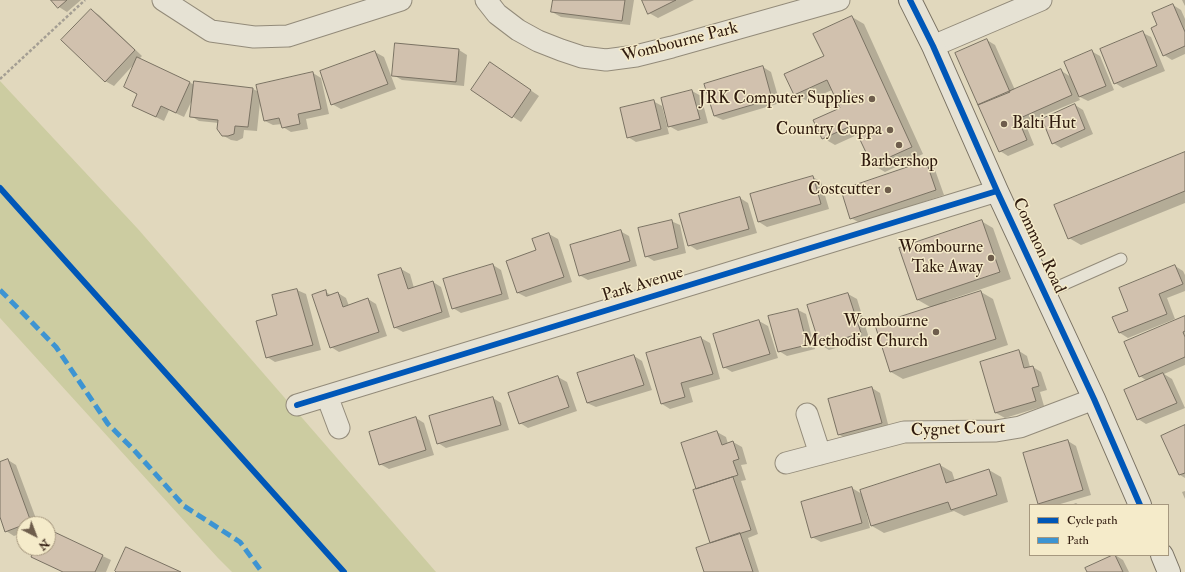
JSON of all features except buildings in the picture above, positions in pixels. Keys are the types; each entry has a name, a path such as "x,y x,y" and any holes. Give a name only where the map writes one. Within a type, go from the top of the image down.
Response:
{"street":[{"path":"163,0 211,31 254,37 288,36 401,0"},
{"name":"Wombourne Park","path":"486,0 502,18 518,30 538,41 582,57 606,60 636,56 672,47 840,0"},
{"name":"Common Road","path":"910,0 933,46 997,191 1094,399 1140,504"},
{"path":"933,46 1041,0"},
{"name":"Park Avenue","path":"297,405 997,191"},
{"path":"327,396 339,428"},
{"name":"Cygnet Court","path":"786,463 904,432 996,431 1020,427 1094,399"},
{"path":"808,414 820,454"},
{"path":"1162,556 1169,572"}],"lane":[{"path":"1044,293 1121,259"}],"path":[{"path":"0,79 85,0"}],"green space":[{"path":"0,81 138,229 436,572 232,572 0,318"}],"marked path":[{"path":"0,290 56,347 108,424 134,450 184,506 240,542 262,572"}],"cycle path":[{"path":"910,0 933,46 997,191 1094,399 1140,504"},
{"path":"0,188 344,572"},
{"path":"297,405 997,191"}],"place":[{"name":"JRK Computer Supplies","path":"872,99"},
{"name":"Balti Hut","path":"1004,124"},
{"name":"Country Cuppa","path":"890,130"},
{"name":"Barbershop","path":"899,145"},
{"name":"Costcutter","path":"888,190"},
{"name":"Wombourne Take Away","path":"991,258"},
{"name":"Wombourne Methodist Church","path":"936,332"}]}
